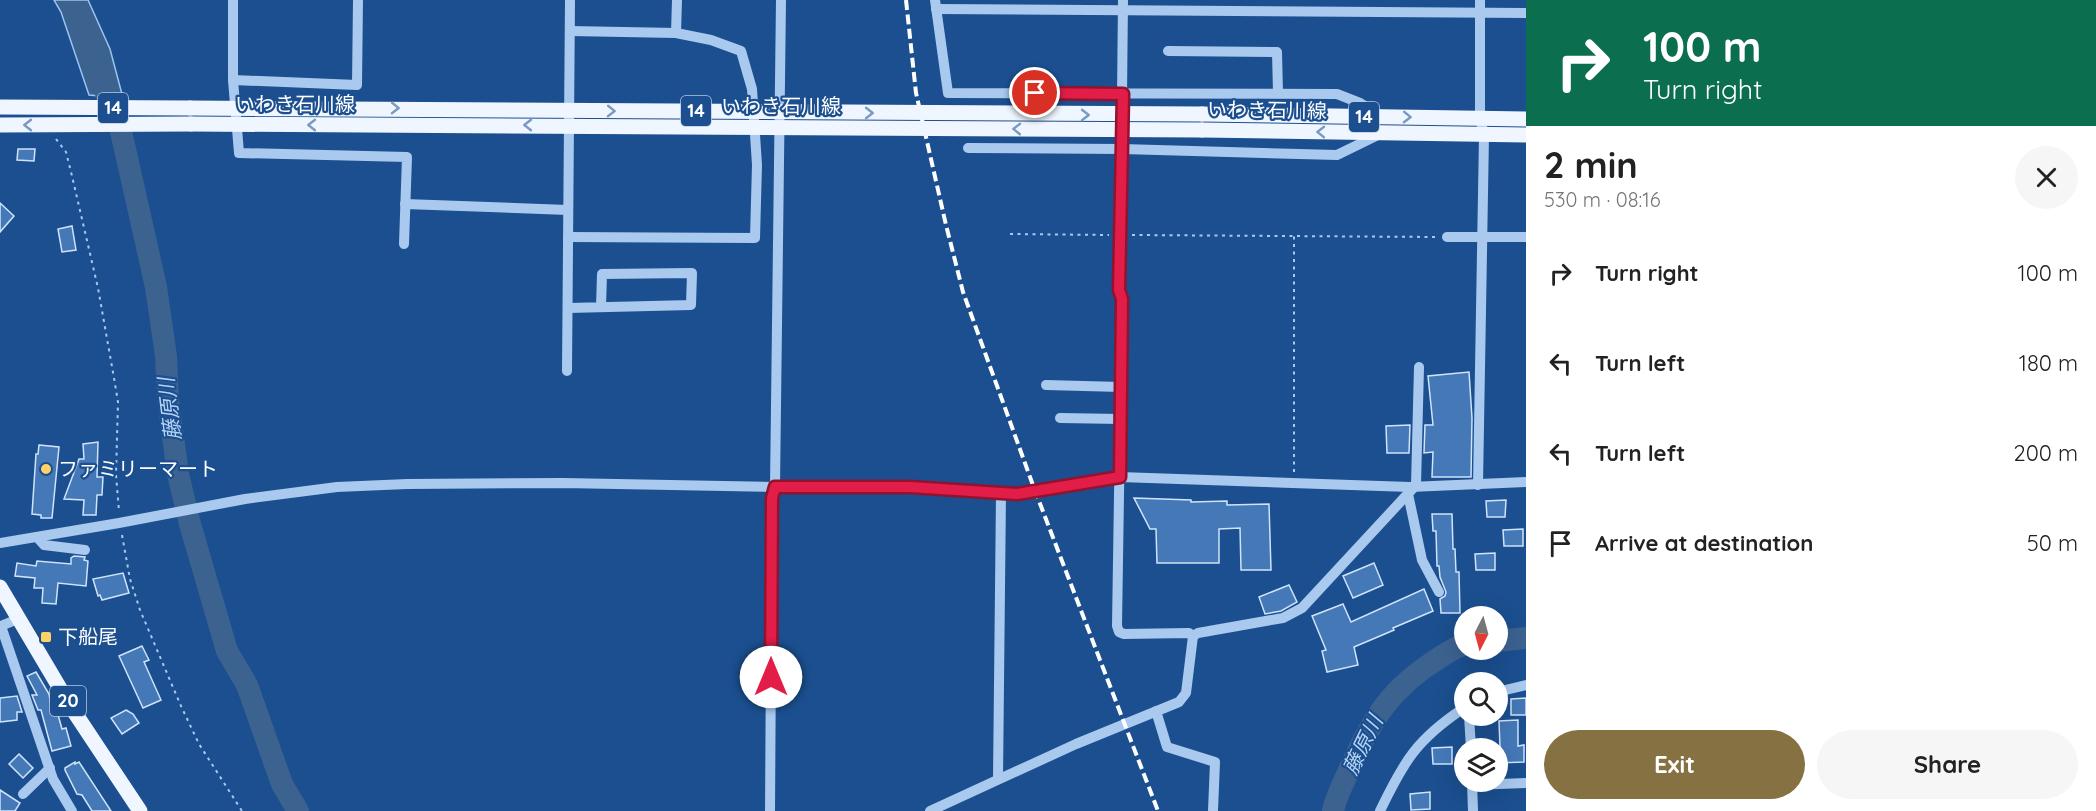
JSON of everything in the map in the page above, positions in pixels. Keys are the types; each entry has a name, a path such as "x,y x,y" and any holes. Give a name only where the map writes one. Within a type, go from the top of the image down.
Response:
{"main road":[{"name":"いわき石川線","path":"0,107 174,116 1202,114 1526,118"},
{"name":"いわき石川線","path":"0,125 50,125 174,116"},
{"name":"いわき石川線","path":"190,116 1526,135"},
{"name":"20","path":"0,587 71,707 140,811"}],"street":[{"path":"233,0 233,80 239,153 407,157 404,244"},
{"path":"233,80 357,84 358,0"},
{"path":"567,371 570,0"},
{"path":"676,33 677,0"},
{"path":"770,811 772,498 775,487 781,0"},
{"path":"1478,484 1484,135 1480,118 1480,0"},
{"path":"1380,117 1360,103 1338,94 948,93 936,4 1300,6 1526,13"},
{"path":"1123,5 1120,235 1121,419 1117,626 1119,632 1124,633 1189,633 1193,636"},
{"path":"568,237 755,238 757,165 753,89 741,51 711,40 676,33 570,31"},
{"path":"1168,51 1277,52 1278,93"},
{"path":"968,148 1122,149 1337,155 1382,133"},
{"path":"405,204 568,210"},
{"path":"1447,237 1526,237"},
{"path":"567,308 691,305 692,273 602,274 602,307"},
{"path":"1193,636 1198,633 1283,618 1302,608 1416,485 1419,368"},
{"path":"1046,385 1121,387"},
{"path":"1060,418 1121,419"},
{"path":"0,543 123,523 245,499 337,487 407,484 563,483 910,487 1017,494 1120,477 1294,481 1410,487 1526,482"},
{"path":"998,779 1001,493"},
{"path":"1407,494 1422,560 1439,592"},
{"path":"37,537 44,545 85,550"},
{"path":"18,619 1,626 53,779 72,811"},
{"path":"930,811 1083,741 1179,702 1186,693 1193,636"},
{"path":"1508,689 1526,685"},
{"path":"1156,711 1167,747 1215,762 1213,811"},
{"path":"1380,811 1411,753 1433,730 1454,715"},
{"path":"23,794 50,768"},
{"path":"1508,783 1526,783"},
{"path":"1472,792 1473,811"}],"path":[{"path":"50,125 66,152 98,288 118,402 116,475 130,579 148,630 191,729 242,811"},
{"path":"1010,234 1447,237"},
{"path":"1294,236 1294,481"}],"water":[{"path":"54,0 88,0 110,49 123,98 89,95 61,12"}],"building":[{"path":"18,149 35,149 34,161 17,160"},
{"path":"0,203 14,216 0,232"},
{"path":"72,226 76,250 62,252 58,229"},
{"path":"1469,372 1472,418 1471,477 1432,477 1433,452 1424,453 1425,425 1433,425 1428,376"},
{"path":"1410,425 1409,453 1387,453 1386,426"},
{"path":"98,442 97,477 103,477 102,495 97,495 96,515 83,515 84,500 64,499 79,459 84,459 83,444"},
{"path":"39,445 59,447 52,518 41,518 41,515 32,514 36,454 38,454"},
{"path":"1134,498 1191,500 1191,502 1227,501 1227,505 1269,504 1271,570 1241,570 1240,528 1219,529 1219,563 1157,563 1156,529 1150,529"},
{"path":"1506,500 1505,517 1487,517 1486,501"},
{"path":"1432,514 1452,514 1453,549 1455,549 1456,572 1459,572 1460,606 1454,606 1454,613 1441,613 1440,599 1445,596 1446,592 1440,577 1439,566 1437,566 1436,531 1433,531"},
{"path":"1523,529 1523,546 1504,546 1503,530"},
{"path":"1495,553 1495,570 1476,570 1475,554"},
{"path":"85,557 84,560 88,561 86,586 58,583 56,604 42,603 43,588 34,588 35,578 15,576 17,563 36,566 37,561 71,564 71,558"},
{"path":"1374,563 1383,585 1353,598 1343,576"},
{"path":"123,573 129,593 102,600 100,595 98,596 93,579"},
{"path":"1289,585 1297,602 1281,611 1265,614 1259,597"},
{"path":"1424,589 1433,611 1354,647 1358,665 1327,672 1322,651 1326,650 1312,616 1343,604 1351,622"},
{"path":"142,646 149,660 144,662 161,700 143,708 119,656"},
{"path":"36,672 49,694 51,705 55,704 62,729 66,728 71,746 52,751 41,710 38,710 32,695 37,695 27,676"},
{"path":"17,696 22,712 17,712 17,720 0,722 0,698"},
{"path":"1526,698 1526,715 1511,715 1511,699"},
{"path":"126,710 133,714 139,723 122,734 111,718"},
{"path":"1518,720 1518,746 1524,745 1524,762 1508,763 1508,738 1500,738 1499,726 1508,726 1508,721"},
{"path":"1452,747 1452,764 1433,764 1432,748"},
{"path":"19,754 33,768 23,778 9,764"},
{"path":"75,762 75,764 79,762 111,811 92,811 82,795 77,794 65,770"},
{"path":"0,790 20,803 15,811 0,811"},
{"path":"1430,792 1430,809 1411,810 1410,794"}],"waterway":[{"name":"藤原川","path":"96,68 120,127 156,287 166,356 168,399 178,474 190,524 227,651 247,685 282,784 298,811"},
{"name":"藤原川","path":"1508,640 1526,638"},
{"name":"藤原川","path":"1333,811 1338,794 1358,750 1385,705 1422,669 1454,648"}],"railway":[{"path":"906,0 916,93 963,292 1034,488 1158,811"}],"place":[{"name":"ファミリーマート","path":"46,469"},
{"name":"下船尾","path":"46,637"}],"route":[{"path":"771,677 772,498 775,487 910,487 1017,494 1120,477 1122,299 1119,290 1123,94 1035,93"}]}
